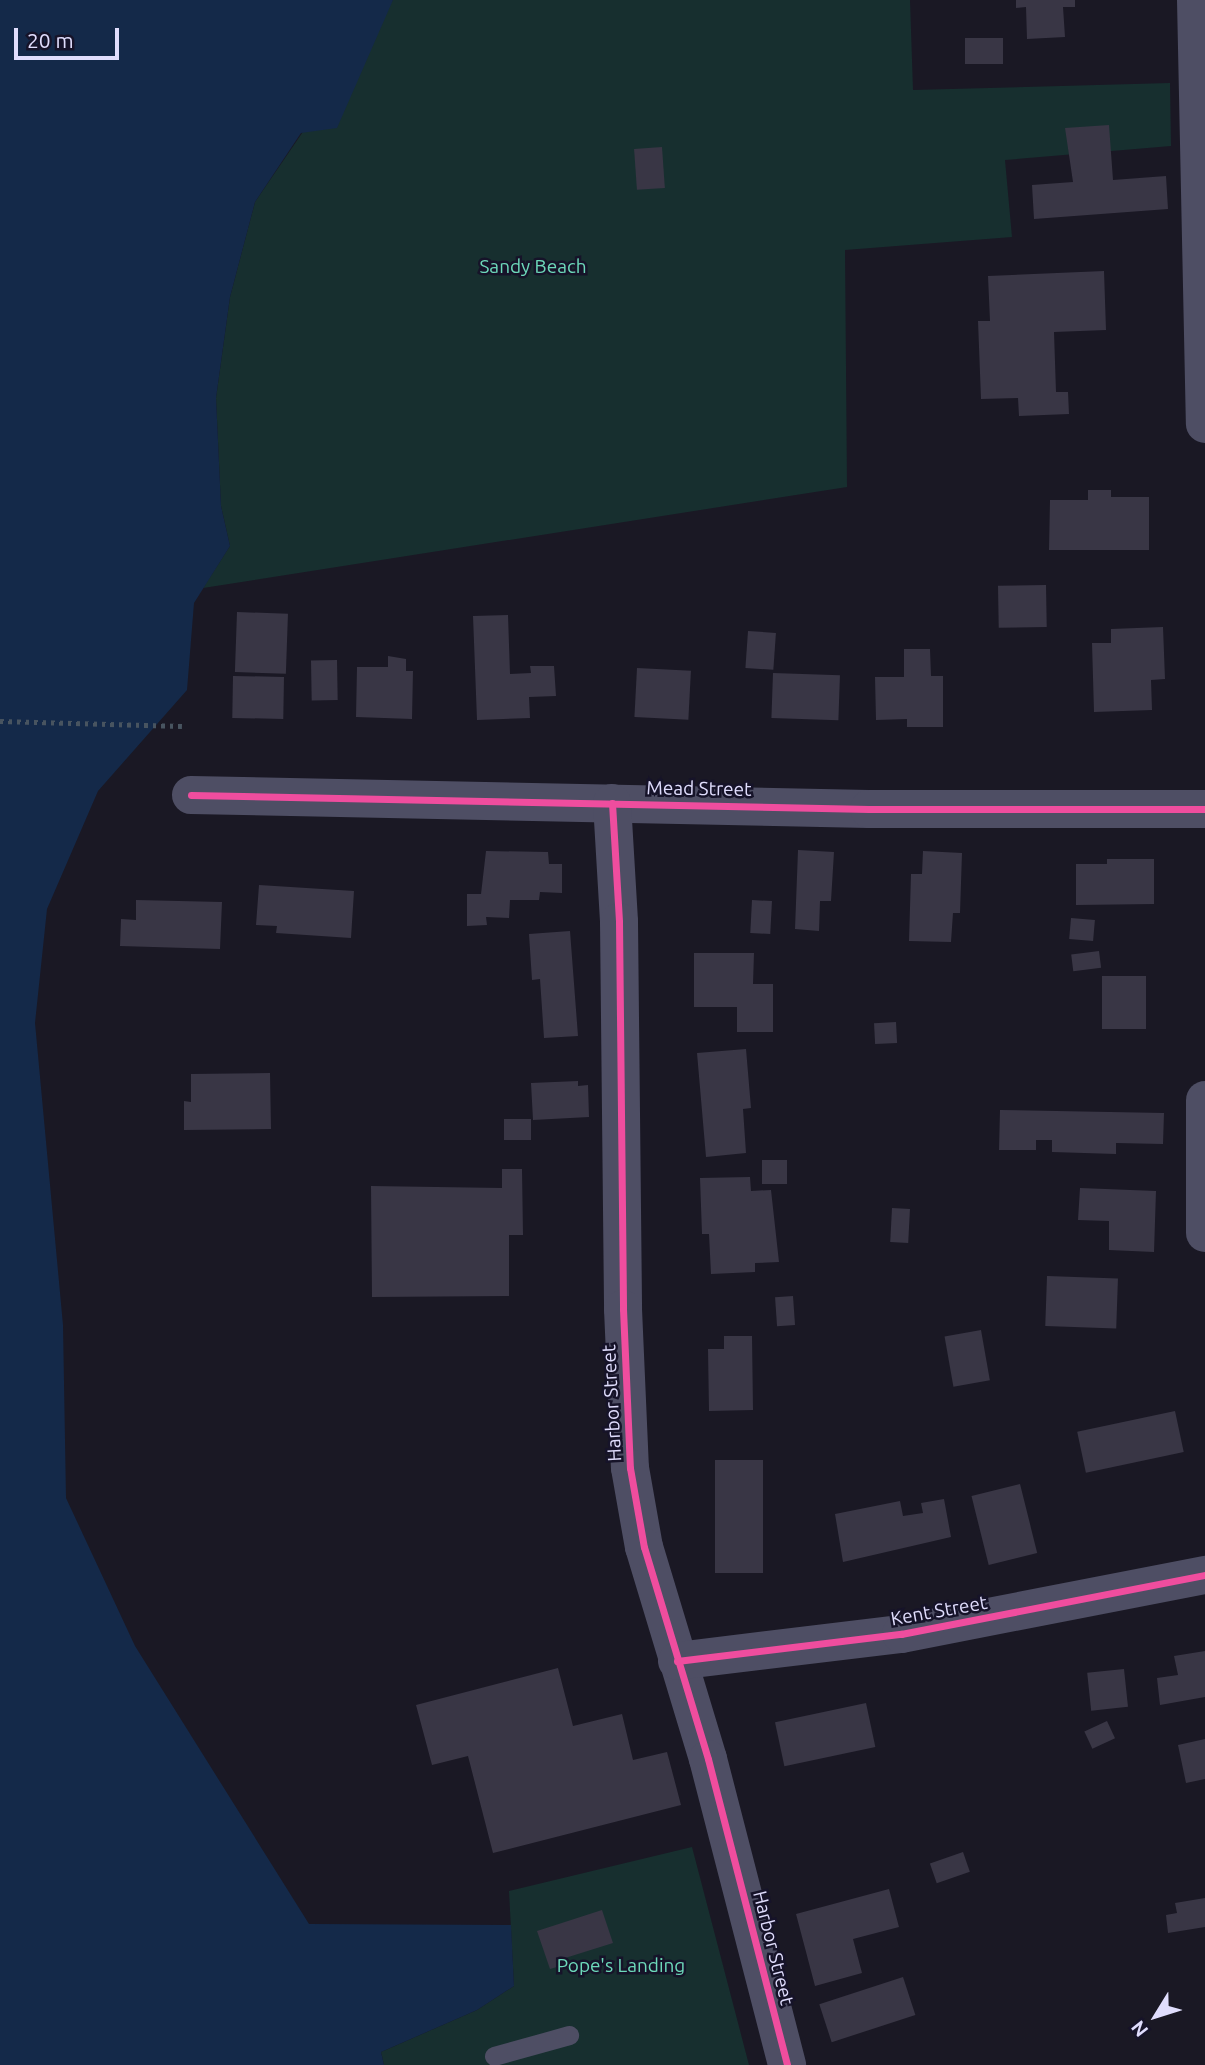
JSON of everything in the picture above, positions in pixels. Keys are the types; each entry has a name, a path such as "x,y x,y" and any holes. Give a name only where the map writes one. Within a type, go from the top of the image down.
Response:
{"street":[{"path":"1196,0 1202,77 1205,424"},
{"name":"Mead Street","path":"191,795 869,809 1205,808"},
{"name":"Harbor Street","path":"612,803 619,922 623,1309 630,1468 644,1547 708,1759 787,2065"},
{"path":"1205,1100 1205,1233"},
{"name":"Kent Street","path":"677,1661 901,1634 1205,1575"}],"lane":[{"path":"494,2056 569,2035"}],"path":[{"path":"0,721 182,726"}],"green space":[{"name":"Sandy Beach","path":"393,0 910,0 913,90 1170,83 1171,146 1005,160 1012,237 845,250 847,487 203,588 230,546 221,506 216,398 230,297 255,202"},
{"name":"Pope's Landing","path":"692,1847 749,2065 384,2065 381,2052 477,2010 514,1986 509,1891"}],"water":[{"path":"0,0 393,0 337,128 301,133 255,202 230,297 216,398 221,506 230,546 194,603 187,690 98,791 47,909 35,1023 63,1325 66,1498 135,1646 309,1924 511,1925 514,1986 477,2010 381,2052 384,2065 0,2065"}],"building":[{"path":"1016,0 1075,0 1075,7 1063,7 1065,37 1027,39 1026,7 1016,8"},
{"path":"965,38 1003,38 1003,64 965,64"},
{"path":"1109,125 1113,180 1166,176 1168,209 1034,219 1032,185 1073,182 1065,128"},
{"path":"662,147 665,188 637,190 634,149"},
{"path":"1104,271 1106,330 1054,332 1056,392 1068,392 1069,414 1019,416 1018,398 981,399 978,321 990,321 988,276"},
{"path":"1088,490 1111,490 1111,497 1149,497 1149,550 1049,550 1050,500 1088,500"},
{"path":"1046,585 1047,627 999,628 998,586"},
{"path":"237,612 288,614 286,674 235,672"},
{"path":"508,615 510,674 531,673 530,666 554,666 556,696 529,697 530,718 477,720 473,616"},
{"path":"1163,627 1165,679 1151,680 1152,710 1094,712 1092,643 1111,643 1111,629"},
{"path":"748,631 776,633 773,670 745,668"},
{"path":"904,649 930,649 931,676 943,676 943,727 907,727 907,719 876,720 875,677 904,677"},
{"path":"388,656 406,659 406,671 413,671 412,719 356,717 357,667 388,667"},
{"path":"311,660 337,660 338,700 312,700"},
{"path":"637,668 691,671 688,720 634,717"},
{"path":"773,673 840,675 838,720 771,718"},
{"path":"233,676 284,677 283,719 232,718"},
{"path":"798,850 834,852 831,901 820,901 819,931 795,929"},
{"path":"486,851 548,852 549,864 562,864 562,893 540,892 539,900 510,900 509,918 486,917 487,925 467,926 467,894 481,894"},
{"path":"923,851 962,853 960,913 953,913 951,942 909,941 911,874 922,874"},
{"path":"1107,859 1154,859 1154,904 1076,905 1076,864 1107,864"},
{"path":"259,885 354,891 351,938 276,933 277,926 256,925"},
{"path":"136,900 222,902 220,949 120,946 121,919 136,920"},
{"path":"752,900 772,901 770,934 750,933"},
{"path":"1071,918 1095,920 1093,941 1069,939"},
{"path":"570,931 578,1036 544,1038 540,979 532,980 529,934"},
{"path":"1099,951 1101,968 1073,971 1071,954"},
{"path":"694,953 754,953 753,984 773,984 773,1032 737,1032 737,1007 694,1007"},
{"path":"1102,976 1146,976 1146,1029 1102,1029"},
{"path":"896,1022 897,1043 875,1044 874,1023"},
{"path":"746,1049 751,1108 743,1109 746,1153 706,1157 697,1053"},
{"path":"270,1073 271,1129 184,1130 184,1101 191,1102 191,1074"},
{"path":"578,1081 578,1086 588,1085 589,1117 533,1120 531,1083"},
{"path":"1000,1110 1164,1113 1163,1144 1116,1143 1116,1154 1052,1152 1052,1140 1036,1140 1036,1150 999,1150"},
{"path":"504,1119 531,1119 531,1140 504,1140"},
{"path":"762,1160 787,1160 787,1184 762,1184"},
{"path":"502,1169 522,1169 523,1235 509,1235 509,1296 372,1297 371,1186 502,1188"},
{"path":"750,1177 751,1191 771,1190 779,1262 755,1263 755,1272 711,1274 709,1234 702,1234 700,1178"},
{"path":"1080,1188 1156,1191 1154,1252 1109,1250 1109,1221 1078,1220"},
{"path":"892,1208 910,1209 908,1243 890,1242"},
{"path":"1047,1276 1118,1278 1116,1328 1045,1326"},
{"path":"793,1296 795,1325 777,1326 775,1297"},
{"path":"981,1330 990,1380 953,1387 945,1336"},
{"path":"724,1336 752,1336 753,1410 709,1411 708,1349 724,1349"},
{"path":"1175,1411 1184,1452 1086,1473 1077,1432"},
{"path":"715,1460 763,1460 763,1573 715,1573"},
{"path":"1020,1484 1037,1553 989,1565 971,1496"},
{"path":"944,1499 951,1537 843,1562 835,1514 900,1501 903,1516 923,1513 921,1503"},
{"path":"1205,1651 1205,1697 1160,1705 1157,1678 1178,1675 1174,1656"},
{"path":"558,1668 573,1726 622,1714 633,1760 667,1752 681,1805 493,1853 468,1756 432,1765 416,1705"},
{"path":"1124,1669 1128,1707 1091,1711 1087,1673"},
{"path":"866,1703 875,1747 784,1766 775,1722"},
{"path":"1107,1721 1115,1738 1092,1749 1084,1732"},
{"path":"1205,1739 1205,1779 1186,1783 1178,1745"},
{"path":"963,1852 970,1872 937,1883 930,1863"},
{"path":"889,1889 899,1927 853,1939 862,1973 815,1986 796,1914"},
{"path":"1205,1898 1205,1927 1168,1933 1166,1915 1177,1913 1175,1903"},
{"path":"602,1910 613,1943 562,1959 564,1965 550,1969 537,1931"},
{"path":"903,1977 915,2015 832,2042 819,2004"}],"cycle path":[{"path":"191,795 869,809 1205,809"},
{"path":"612,803 619,922 623,1309 630,1468 644,1547 708,1759 787,2065"},
{"path":"677,1661 901,1634 1205,1575"}]}
